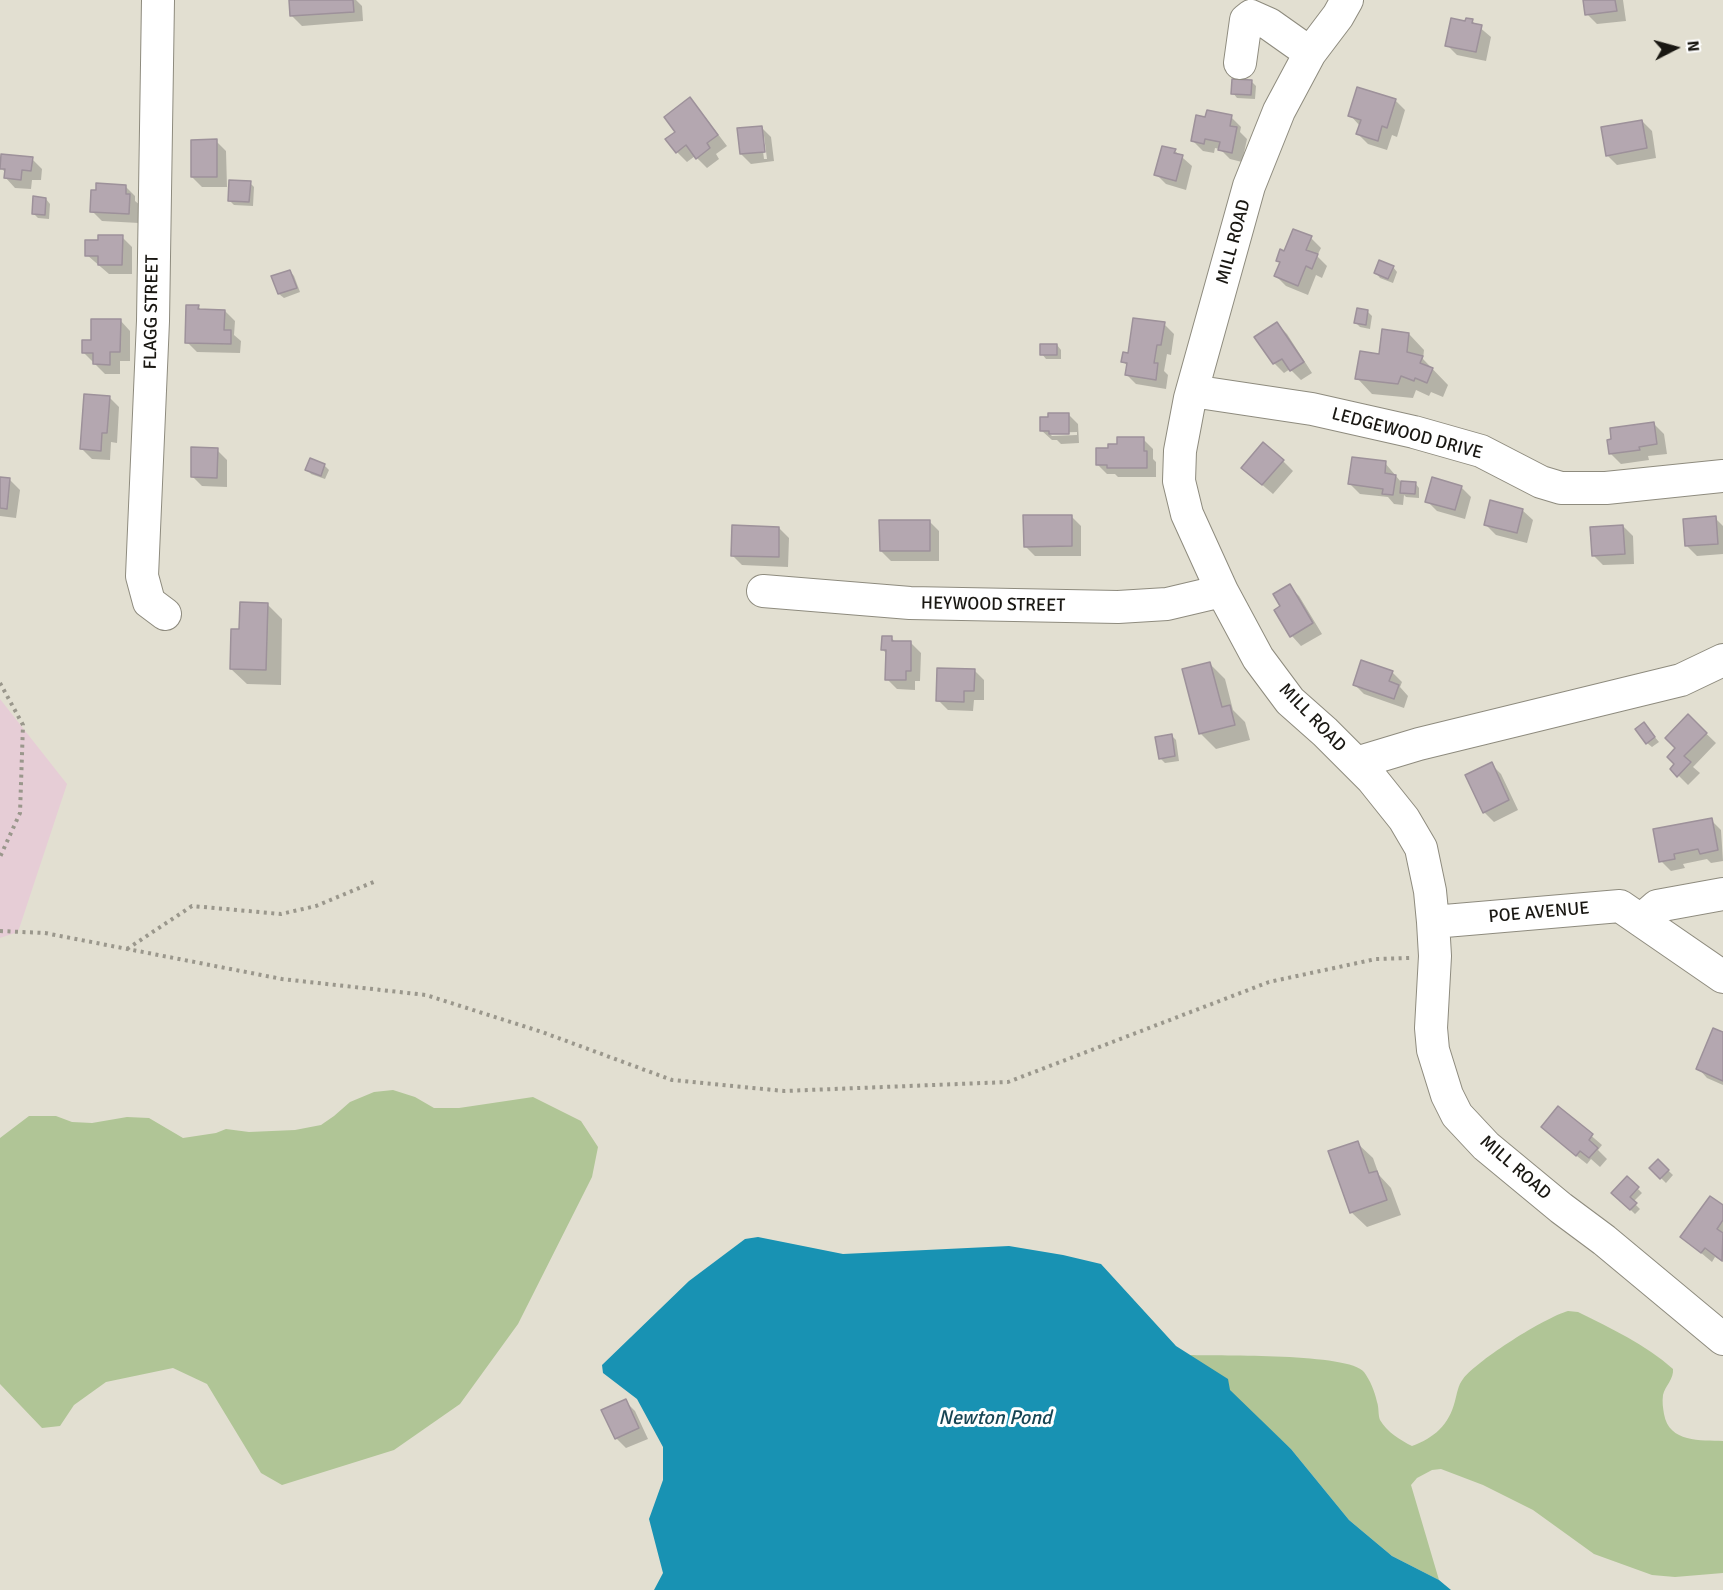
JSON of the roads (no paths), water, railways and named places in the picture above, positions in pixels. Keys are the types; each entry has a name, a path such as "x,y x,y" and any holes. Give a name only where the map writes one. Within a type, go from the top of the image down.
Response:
{"street":[{"name":"FLAGG STREET","path":"158,0 153,321 142,576 149,602 165,614"},
{"name":"MILL ROAD","path":"1347,0 1310,53 1279,111 1249,186 1192,391 1180,451 1179,481 1187,514 1222,591 1258,658 1290,701 1372,779 1404,819 1421,848 1430,891 1433,922 1435,956 1431,1028 1433,1050 1447,1095 1457,1115 1486,1146 1723,1339"},
{"path":"1240,63 1246,20 1251,16 1269,24 1310,53"},
{"name":"LEDGEWOOD DRIVE","path":"1192,391 1312,409 1414,432 1481,451 1541,482 1561,488 1606,488 1723,476"},
{"name":"HEYWOOD STREET","path":"763,591 910,603 1118,607 1167,604 1222,591"},
{"path":"1356,764 1419,744 1681,680 1723,660"},
{"path":"1641,920 1657,906 1723,894"},
{"name":"POE AVENUE","path":"1433,922 1620,906 1723,977"}],"water":[{"name":"Newton Pond","path":"758,1237 843,1254 1009,1246 1101,1264 1176,1346 1228,1379 1230,1390 1291,1449 1349,1520 1392,1556 1439,1580 1451,1590 654,1590 663,1573 649,1519 663,1480 663,1447 637,1399 603,1373 602,1365 689,1281 745,1239"}]}
